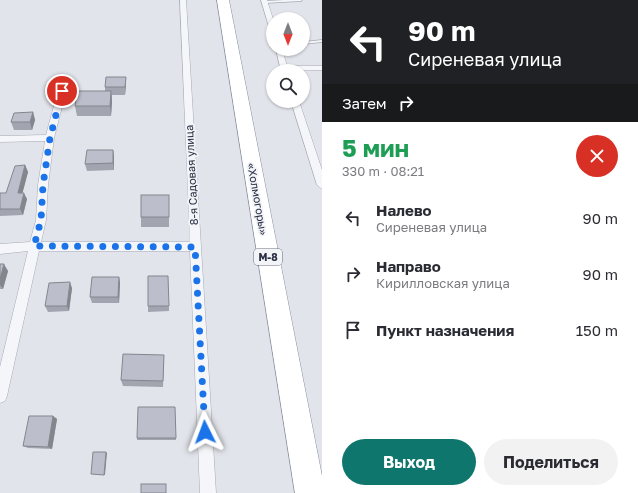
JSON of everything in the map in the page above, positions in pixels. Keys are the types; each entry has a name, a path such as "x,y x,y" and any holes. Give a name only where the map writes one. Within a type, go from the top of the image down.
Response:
{"highway":[{"name":"«Холмогоры»","path":"223,0 310,493"}],"street":[{"name":"8-я Садовая улица","path":"183,0 208,493"},
{"path":"264,1 267,12"},
{"path":"310,68 322,68"},
{"path":"0,396 41,220 43,185 50,138 62,91"},
{"path":"297,108 322,185"},
{"path":"0,139 50,138"},
{"path":"0,249 34,246 195,247"}],"lane":[{"path":"264,1 301,0"},
{"path":"310,43 322,41"}],"building":[{"path":"106,77 126,77 125,87 105,87"},
{"path":"77,91 111,91 110,106 75,106"},
{"path":"33,112 30,122 11,122 14,113"},
{"path":"87,150 113,150 113,163 85,164"},
{"path":"25,165 18,193 24,193 20,209 0,209 0,193 6,193 15,166"},
{"path":"141,195 169,195 169,217 141,217"},
{"path":"0,264 4,264 0,279"},
{"path":"148,276 168,276 169,306 148,306"},
{"path":"92,277 119,277 118,297 90,297"},
{"path":"70,282 67,306 45,306 49,283"},
{"path":"123,354 164,355 163,381 121,380"},
{"path":"138,407 175,407 176,438 137,438"},
{"path":"29,416 53,416 48,447 23,446"},
{"path":"93,452 106,452 104,475 91,474"},
{"path":"141,484 166,484 166,493 141,493"}],"route":[{"path":"62,91 50,138 43,185 41,220 34,246 195,247 205,432"}]}
